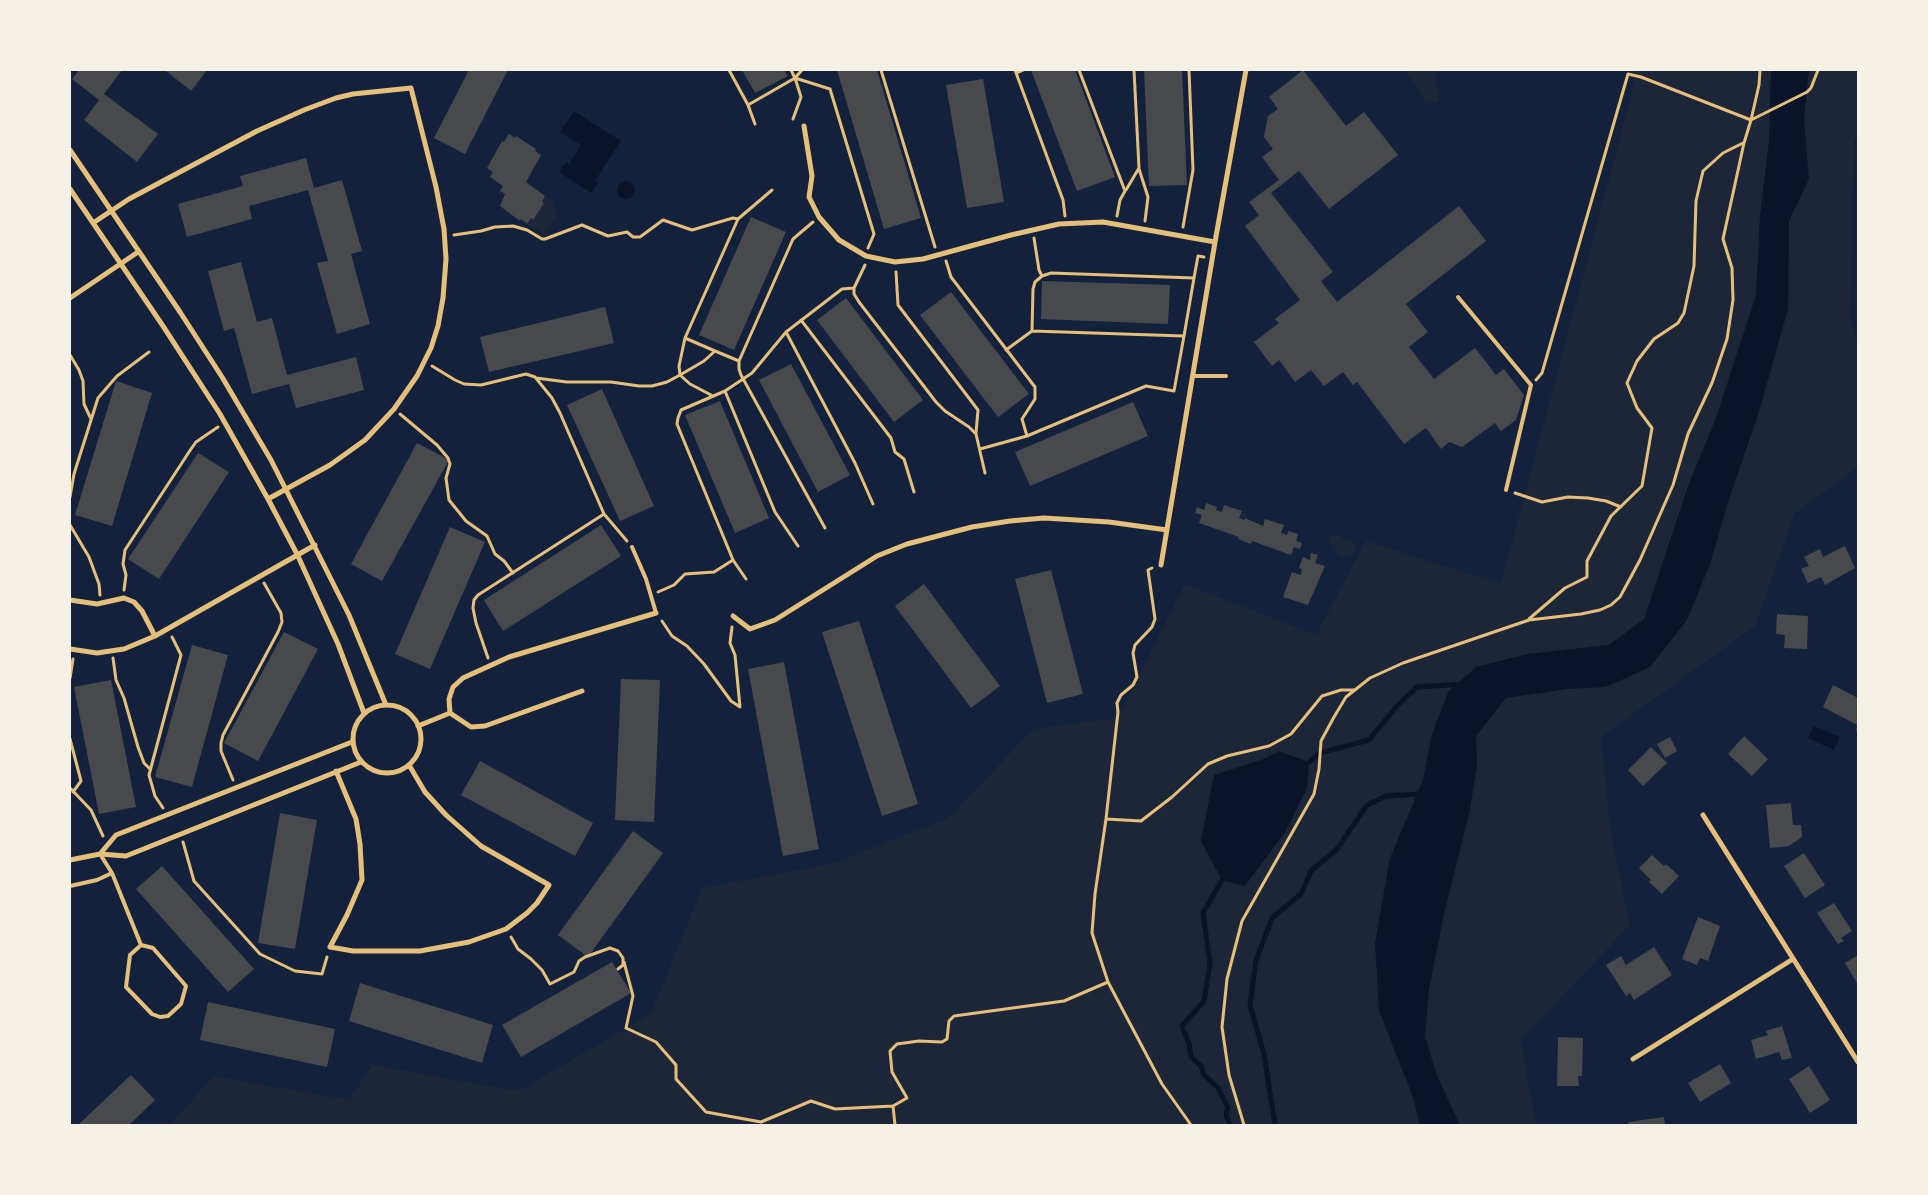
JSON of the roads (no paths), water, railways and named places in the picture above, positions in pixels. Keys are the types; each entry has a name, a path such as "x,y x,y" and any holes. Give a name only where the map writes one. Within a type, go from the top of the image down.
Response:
{"street":[{"path":"1161,565 1212,259 1246,70"},
{"path":"93,223 129,199 258,131 304,110 359,92 411,88 436,187 445,236 446,259 443,298 438,326 425,362 417,376 394,409 365,440 330,465 268,499"},
{"path":"804,126 812,176 809,197 819,217 839,240 868,256 895,262 923,259 1033,230 1066,224 1103,222 1215,242"},
{"path":"70,150 222,377 287,489 349,616 386,705"},
{"path":"70,189 121,263 225,423 268,499 297,554 338,644 364,713"},
{"path":"70,298 138,252"},
{"path":"733,616 750,629 775,620 877,556 907,544 972,527 1044,518 1108,522 1167,530"},
{"path":"72,649 98,653 124,649 155,636 315,545"},
{"path":"70,600 100,603 124,598 134,602 142,611 155,636"},
{"path":"450,713 449,700 453,687 463,678 509,657 656,613"},
{"path":"450,713 471,727 485,726 582,691"},
{"path":"386,705 404,709 413,716 421,736 420,747 416,757 400,771 390,773 379,772 361,762 352,742 353,731 357,721 364,713 373,707 386,705"},
{"path":"418,726 450,713"},
{"path":"100,854 116,835 352,742"},
{"path":"70,860 100,854 126,856 361,762"},
{"path":"336,772 356,819 360,844 362,880 347,915 330,947 353,951 420,951 469,942 506,929 537,903 548,885 481,846 446,815 425,792 409,765"},
{"path":"1703,814 1858,1062"},
{"path":"1633,1059 1793,959"}],"lane":[{"path":"1458,298 1531,385 1506,490"},
{"path":"1194,376 1226,376"},
{"path":"632,547 656,613"},
{"path":"100,854 112,873 141,944 153,948 186,986 181,1004 168,1016 160,1017 152,1014 126,987 130,955 141,944"},
{"path":"70,886 97,880 112,873"}],"waterway":[{"path":"1309,762 1320,753 1369,740 1397,706 1417,687 1464,684"},
{"path":"1275,1125 1264,1054 1250,1005 1256,960 1272,918 1301,894 1311,871 1337,849 1367,805 1386,796 1417,794 1423,791"},
{"path":"1222,880 1203,913 1210,963 1204,1001 1182,1026 1189,1044 1191,1057 1201,1066 1204,1075 1218,1088 1228,1107 1226,1115 1230,1125"}]}
